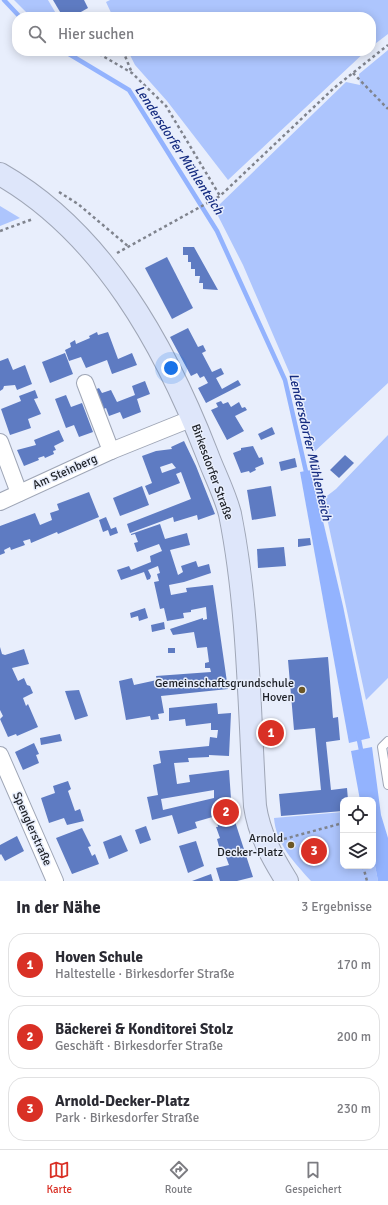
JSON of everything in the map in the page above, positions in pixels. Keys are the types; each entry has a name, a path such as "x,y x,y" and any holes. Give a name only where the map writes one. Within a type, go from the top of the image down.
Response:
{"main road":[{"name":"Birkesdorfer Straße","path":"0,174 54,212 89,246 142,318 193,418 229,512 242,593 257,824 267,847 287,881"}],"street":[{"name":"Am Steinberg","path":"85,384 111,451"},
{"name":"Am Steinberg","path":"0,502 111,451 193,418"},
{"name":"Am Steinberg","path":"0,442 19,493"},
{"name":"Spenglerstraße","path":"0,755 55,881"}],"lane":[{"path":"388,741 382,747 388,785"}],"path":[{"path":"376,55 388,45"},
{"path":"103,56 132,73 166,106 220,196"},
{"path":"124,56 132,73"},
{"path":"129,247 220,196 334,88 374,56"},
{"path":"353,73 388,109"},
{"path":"0,231 54,212"},
{"path":"267,847 284,838 340,824"},
{"path":"365,869 367,881"}],"shaded area":[{"path":"14,0 48,0 55,12 26,12"},
{"path":"110,0 388,0 388,34 376,43 376,12 111,12 106,2"},
{"path":"388,50 388,383 313,453 293,381 243,265 214,208 220,204 346,82 360,85 359,74"},
{"path":"130,56 361,56 228,180 167,101 135,65"},
{"path":"0,206 20,218 0,226"},
{"path":"388,435 388,678 366,700 323,499 336,489"},
{"path":"311,470 343,606 370,738 349,743 300,472"},
{"path":"372,747 381,815 388,838 388,881 378,881 376,869 376,797 359,797 351,751"},
{"path":"340,812 340,869 376,869 378,881 311,881 298,867 282,844 275,827 274,818"}],"building":[{"path":"53,0 84,0 88,8 81,12 60,12"},
{"path":"183,247 194,247 218,290 203,289 203,283 199,283 200,276 195,276 195,269 191,269 191,262 188,262 188,255 183,255"},
{"path":"167,257 193,308 172,319 145,268"},
{"path":"188,328 198,347 203,345 206,351 202,353 212,372 221,368 224,374 216,378 222,389 238,380 241,385 206,403 198,388 208,383 204,376 200,378 197,373 191,376 170,337"},
{"path":"97,332 98,335 108,332 118,359 132,353 137,365 112,374 107,360 86,368 81,357 69,361 65,350 71,347 70,343 75,340 76,344 90,338 89,336"},
{"path":"65,353 73,374 50,383 42,362"},
{"path":"8,358 13,370 25,365 32,384 17,390 15,385 4,386 0,391 0,361"},
{"path":"145,381 150,394 137,399 141,412 123,419 120,412 109,416 106,408 99,411 92,391 99,388 102,393 111,390 117,402 135,395 132,386"},
{"path":"35,390 38,398 34,399 41,414 28,419 31,428 10,435 1,409 21,401 19,396"},
{"path":"66,395 71,407 82,403 93,432 79,437 74,425 66,428 55,399"},
{"path":"221,401 223,404 228,402 231,407 239,402 242,408 245,407 247,410 235,416 244,431 227,440 211,410 218,407 216,403"},
{"path":"272,427 275,434 261,440 258,434"},
{"path":"59,430 64,441 54,446 56,450 53,451 54,454 45,458 44,456 38,458 39,460 24,466 17,450 36,445 34,440"},
{"path":"184,441 196,466 215,514 198,520 197,515 174,522 173,517 130,533 127,524 191,499 181,472 176,474 180,483 149,495 145,486 152,483 142,456 156,451 172,449 171,447","holes":["172,463 176,468 162,473 160,467"]},
{"path":"253,446 259,458 262,457 264,464 255,468 256,470 250,473 249,471 241,473 233,453 241,450 241,448"},
{"path":"345,455 354,463 339,478 330,470"},
{"path":"295,458 297,467 281,471 279,462"},
{"path":"142,486 149,505 120,516 113,498"},
{"path":"271,486 276,516 252,520 247,490"},
{"path":"89,492 99,517 58,534 57,532 31,543 30,539 23,541 25,545 11,550 10,547 4,550 5,553 0,555 0,526 35,513 40,525 52,520 50,513 59,510 57,504"},
{"path":"106,517 111,529 116,527 118,533 110,536 108,530 103,532 99,520"},
{"path":"160,524 165,539 187,533 190,545 170,550 178,575 183,572 181,566 196,561 198,567 209,564 211,573 184,582 169,585 171,595 187,592 186,588 213,585 228,689 161,696 164,713 158,714 159,719 151,720 150,716 126,720 119,681 132,678 134,685 157,680 156,676 211,672 210,668 205,668 205,663 209,662 207,647 197,648 194,632 173,635 170,629 203,618 203,620 207,619 206,607 183,613 184,618 167,621 164,608 160,609 154,582 159,581 157,574 160,573 158,566 148,570 151,576 150,579 147,580 144,572 121,580 117,570 129,566 131,570 151,562 150,556 162,551 159,544 137,552 134,543 138,542 135,534 131,535"},
{"path":"310,538 311,545 298,547 298,539"},
{"path":"284,547 286,566 258,568 257,549"},
{"path":"145,608 148,618 139,621 138,616 131,618 130,613"},
{"path":"164,622 165,629 152,632 151,625"},
{"path":"0,647 2,654 5,655 24,649 29,664 12,668 18,681 24,678 27,685 30,686 33,693 23,698 26,706 28,704 38,727 17,736 16,734 8,737 0,719 3,716 0,710"},
{"path":"168,648 175,648 175,653 168,653"},
{"path":"328,657 333,718 338,717 340,740 326,742 331,790 347,788 348,797 340,797 340,811 281,816 279,794 321,790 315,728 294,730 288,660"},
{"path":"79,690 88,716 75,720 65,691"},
{"path":"217,703 218,714 231,713 229,756 209,755 209,757 188,758 189,762 174,763 177,784 190,782 189,775 229,770 231,799 228,800 253,877 237,881 220,881 216,868 229,865 223,849 220,850 217,839 220,838 216,827 218,827 216,816 195,822 197,828 178,834 172,815 152,820 147,797 158,795 153,765 161,763 159,751 209,746 210,737 217,738 218,730 211,730 211,723 186,726 185,719 169,721 169,708","holes":["214,790 214,798 163,810 161,799"]},
{"path":"60,734 62,741 41,745 40,738"},
{"path":"34,743 39,754 36,755 39,763 23,770 15,752"},
{"path":"68,781 71,789 68,791 75,811 80,809 84,821 67,825 64,818 49,823 41,798 55,793 53,786"},
{"path":"146,826 151,840 140,844 135,830"},
{"path":"82,828 91,846 88,847 92,856 95,854 99,864 72,874 56,838"},
{"path":"121,835 128,851 109,859 103,842"},
{"path":"17,836 24,851 5,861 1,854 0,855 0,845"},
{"path":"196,841 204,866 188,873 179,846"},
{"path":"211,874 213,881 192,881"}],"waterway":[{"name":"Lendersdorfer Mühlenteich","path":"4,0 15,12"},
{"name":"Lendersdorfer Mühlenteich","path":"72,56 129,90 217,231 285,380 307,476"},
{"name":"Lendersdorfer Mühlenteich","path":"358,735 362,755"}],"place":[{"name":"Gemeinschaftsgrundschule Hoven","path":"302,690"},
{"name":"Hoven Schule","path":"271,733"},
{"name":"Bäckerei & Konditorei Stolz","path":"226,812"},
{"name":"Arnold Decker-Platz","path":"291,845"},
{"name":"Arnold-Decker-Platz","path":"314,851"}]}
